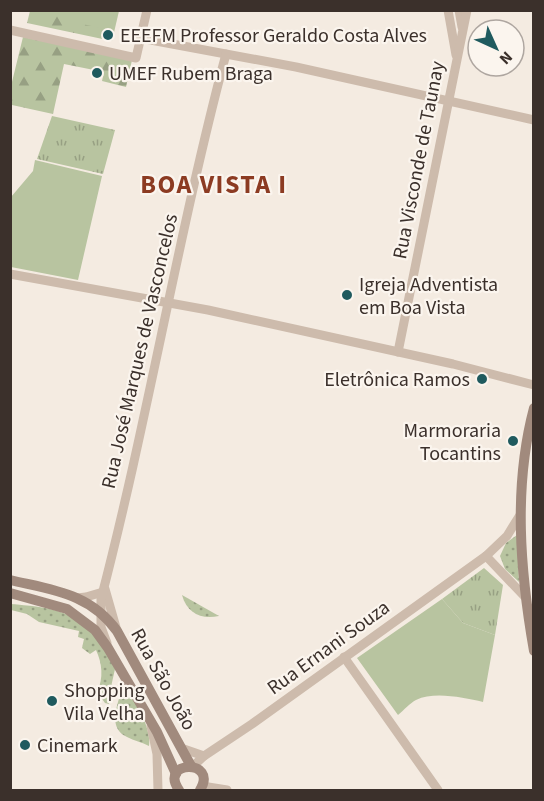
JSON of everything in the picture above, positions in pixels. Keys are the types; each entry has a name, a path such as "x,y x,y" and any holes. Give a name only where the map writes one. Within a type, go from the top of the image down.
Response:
{"main road":[{"path":"534,408 524,459 520,515 526,598 534,651"},
{"path":"10,580 76,598 101,611"},
{"name":"Rua São João","path":"10,593 67,609 89,624 108,648 149,720 176,775 177,790"},
{"name":"Rua São João","path":"101,611 117,631 191,766 201,772 203,778 201,788"},
{"path":"176,775 182,768 191,766"}],"street":[{"path":"10,30 136,58 147,10"},
{"path":"448,10 457,61"},
{"path":"459,10 462,29"},
{"name":"Rua Visconde de Taunay","path":"398,352 467,10"},
{"path":"140,38 450,100 534,120"},
{"name":"Rua José Marques de Vasconcelos","path":"108,648 101,627 104,589 169,303 205,129 226,54"},
{"path":"10,274 315,333 453,363 534,385"},
{"name":"Rua Ernani Souza","path":"191,766 486,556 507,536 520,515"},
{"path":"496,547 495,558 499,569"},
{"path":"486,556 526,598"},
{"path":"76,598 86,597 104,589"},
{"name":"Rua José Marques de Vasconcelos","path":"104,589 117,631"},
{"path":"344,657 438,790"},
{"path":"149,720 157,754 159,790"},
{"path":"181,748 201,753 204,756"},
{"path":"159,790 176,775"},
{"path":"201,788 227,790"}],"green space":[{"name":"EEEFM Professor Geraldo Costa Alves","path":"30,11 119,11 112,41 27,23"},
{"path":"85,11 114,11 110,30 82,24"},
{"path":"23,37 132,60 126,87 102,81 104,72 64,64 53,114 12,105 11,107 11,86"},
{"path":"52,116 115,130 103,174 37,159"},
{"path":"35,160 102,176 78,280 11,267 11,197 33,171"},
{"path":"517,535 519,582 505,569 500,556 506,543"},
{"path":"484,568 503,585 495,635 463,623 442,599"},
{"path":"182,595 219,616 206,617 196,614 187,606"},
{"path":"442,599 463,623 495,635 483,702 450,696 424,697 416,700 398,715 357,658"},
{"path":"11,604 59,612 70,616 90,630 99,640 115,669 111,687 114,689 109,704 105,703 97,692 101,665 96,650 90,654 82,648 84,639 78,637 79,631 39,622 27,614 11,610"},
{"path":"125,691 143,716 149,746 127,737 118,729 116,712 120,695 125,695"}],"place":[{"name":"EEEFM Professor Geraldo Costa Alves","path":"108,35"},
{"name":"UMEF Rubem Braga","path":"97,73"},
{"name":"Igreja Adventista em Boa Vista","path":"347,295"},
{"name":"Eletrônica Ramos","path":"482,379"},
{"name":"Marmoraria Tocantins","path":"513,441"},
{"name":"Shopping Vila Velha","path":"52,701"},
{"name":"Cinemark","path":"25,745"}],"district":[{"name":"BOA VISTA I","path":"214,184"}]}
